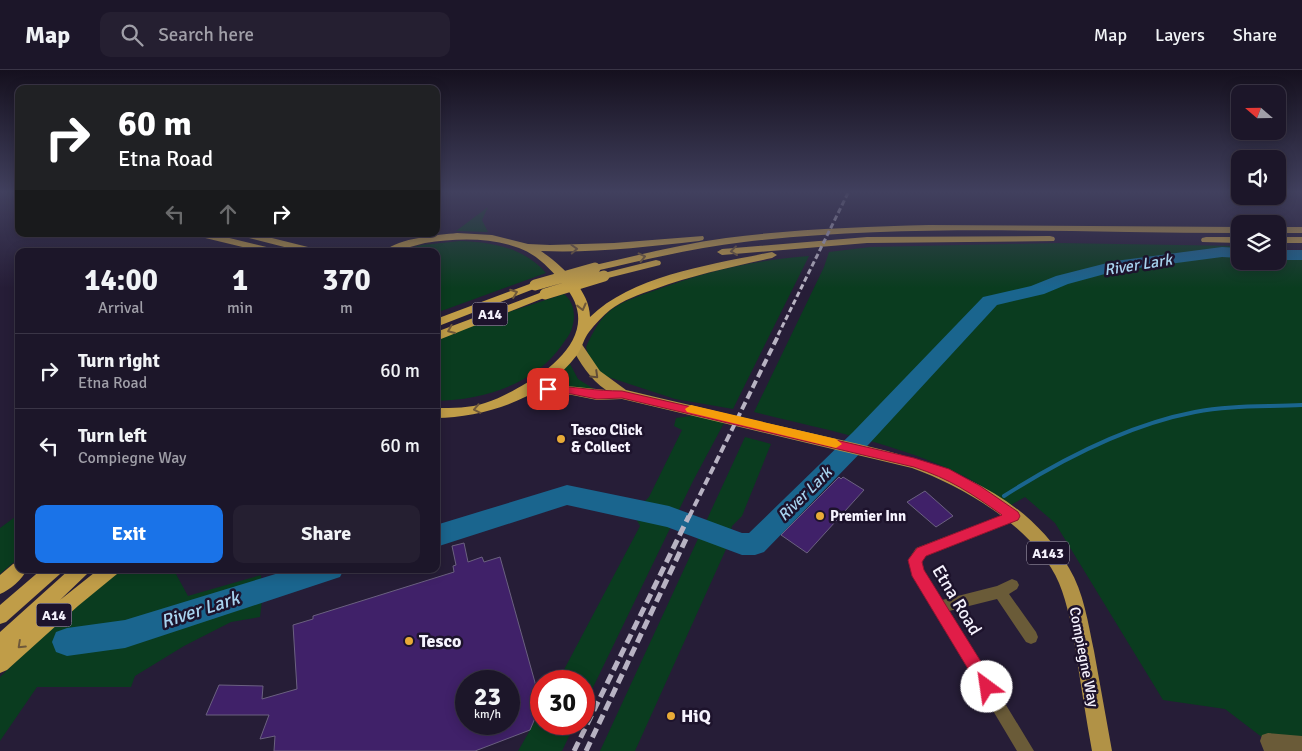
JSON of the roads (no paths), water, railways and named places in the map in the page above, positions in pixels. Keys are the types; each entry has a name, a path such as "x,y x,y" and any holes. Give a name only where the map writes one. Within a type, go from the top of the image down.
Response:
{"highway":[{"name":"A14","path":"526,247 567,250 622,247 812,228 861,231"},
{"name":"A14","path":"440,321 535,285 595,268 657,254 743,239 861,231 1015,229 1231,230"},
{"path":"1286,230 1302,230"},
{"path":"213,237 259,248"},
{"path":"257,237 300,248"},
{"path":"400,248 423,241 461,237 491,238 526,247 558,269 578,295 584,314 582,332 577,346 567,361 555,372 523,391 492,406 470,411 440,413"},
{"name":"A14","path":"440,335 545,294 604,276 657,263 734,250 867,240 984,238 1231,240"},
{"name":"A14","path":"582,332 616,300 688,273 763,256 905,240"},
{"path":"1286,240 1302,240"},
{"path":"0,586 15,573"},
{"name":"A14","path":"0,616 49,573"},
{"name":"A14","path":"0,644 77,573"},
{"name":"A14","path":"0,664 72,600 106,573"}],"main road":[{"name":"Compiegne Way","path":"577,346 587,367 606,385 622,394"},
{"name":"Compiegne Way","path":"523,391 548,389 572,390 597,395 622,394 872,452 945,472 976,490 1013,516 1039,540 1064,574 1077,613 1102,751"}],"street":[{"name":"Etna Road","path":"1013,516 921,552 915,560 917,571 1026,751"},
{"path":"939,607 1006,589 1031,637"},
{"path":"1272,751 1268,741 1302,744"}],"waterway":[{"name":"River Lark","path":"440,535 567,495 669,517 742,544 755,544 861,438 990,301 1037,290 1062,280 1115,266 1222,252 1231,252"},
{"name":"River Lark","path":"1286,255 1302,255"},
{"path":"1004,496 1072,457 1145,425 1208,410 1235,407 1302,405"},
{"name":"River Lark","path":"67,642 125,634 317,573"}],"railway":[{"path":"778,335 832,225"},
{"path":"689,517 779,334"},
{"path":"574,751 689,516"},
{"path":"586,751 686,539"}],"place":[{"name":"Tesco Click & Collect","path":"561,439"},
{"name":"Premier Inn","path":"820,516"},
{"name":"Tesco","path":"409,641"},
{"name":"HiQ","path":"671,716"}]}
